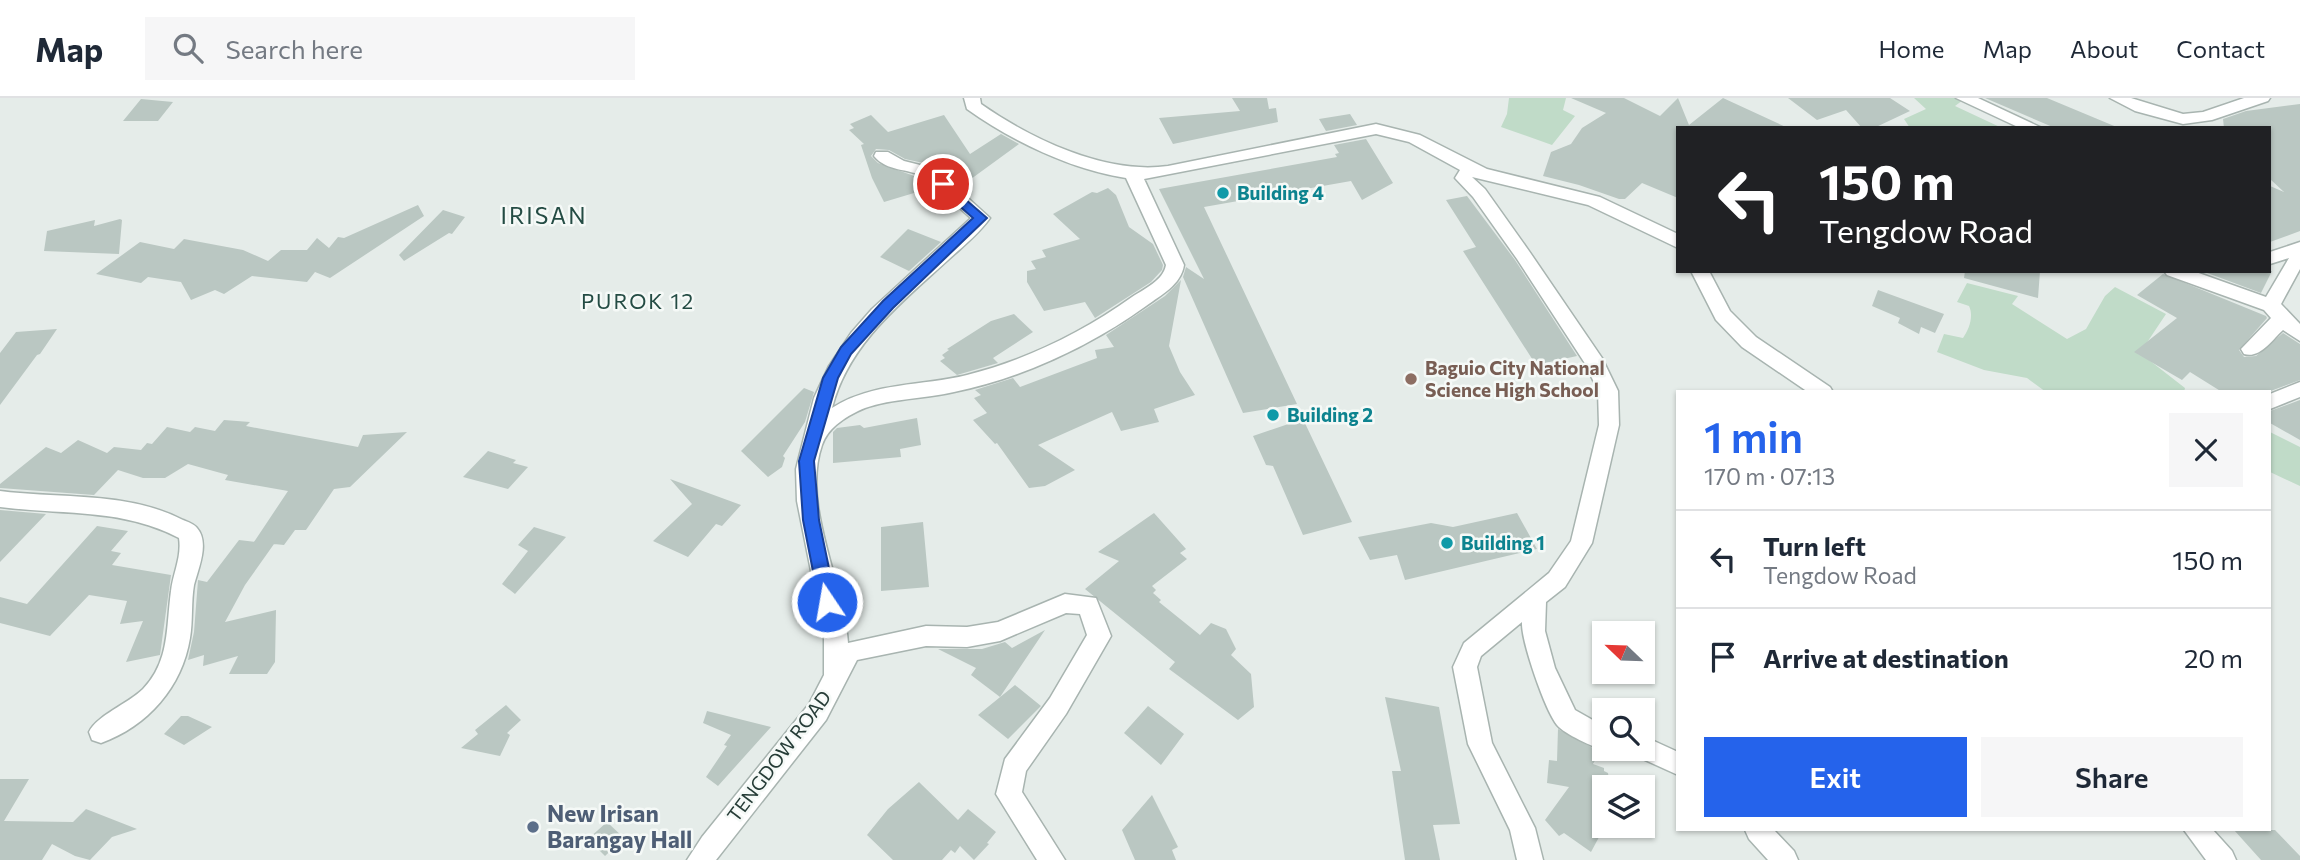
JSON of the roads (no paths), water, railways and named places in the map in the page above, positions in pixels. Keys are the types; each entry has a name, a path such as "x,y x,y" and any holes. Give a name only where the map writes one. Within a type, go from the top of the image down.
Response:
{"street":[{"path":"972,98 973,106 983,114 1022,136 1133,174 1172,170 1376,129 1414,136 1469,168 1581,196 1653,227 1676,241"},
{"path":"1964,98 2029,126"},
{"path":"2118,98 2140,108 2183,119 2206,117 2262,98"},
{"path":"2171,126 2183,119"},
{"name":"TENGDOW ROAD","path":"700,860 823,704 836,673 836,649 811,520 807,482 807,461 822,400 846,351 888,304 981,218 930,173 898,165 881,156"},
{"path":"1469,168 1463,178 1479,193 1523,255 1595,363 1608,391 1609,425 1581,543 1557,580 1472,650 1465,667 1480,744 1522,828 1530,860"},
{"path":"814,438 828,419 857,404 882,395 967,382 1051,351 1122,316 1161,286 1172,275 1175,265 1133,174"},
{"path":"2271,258 2300,248"},
{"path":"2251,349 2277,312 2290,269 2300,256"},
{"path":"1701,273 1723,315 1749,342 1820,390"},
{"path":"2178,273 2277,312 2300,334"},
{"path":"2271,402 2300,389"},
{"path":"0,499 41,505 98,504 122,507 162,519 189,533 194,548 184,578 178,640 168,676 135,713 101,732"},
{"path":"1535,600 1533,631 1543,668 1566,718 1592,733"},
{"path":"836,673 850,652 926,636 967,638 1017,626 1065,603 1087,605 1098,636 1058,706 1014,767 1009,794 1052,860"},
{"path":"1655,753 1676,764"},
{"path":"1759,831 1785,860"},
{"path":"2198,831 2223,860"}],"place":[{"name":"Building 4","path":"1223,193"},
{"name":"Baguio City National Science High School","path":"1411,379"},
{"name":"Building 2","path":"1273,415"},
{"name":"Building 1","path":"1447,543"},
{"name":"New Irisan Barangay Hall","path":"533,827"}],"district":[{"name":"IRISAN","path":"544,216"},
{"name":"PUROK 12","path":"638,302"}]}
